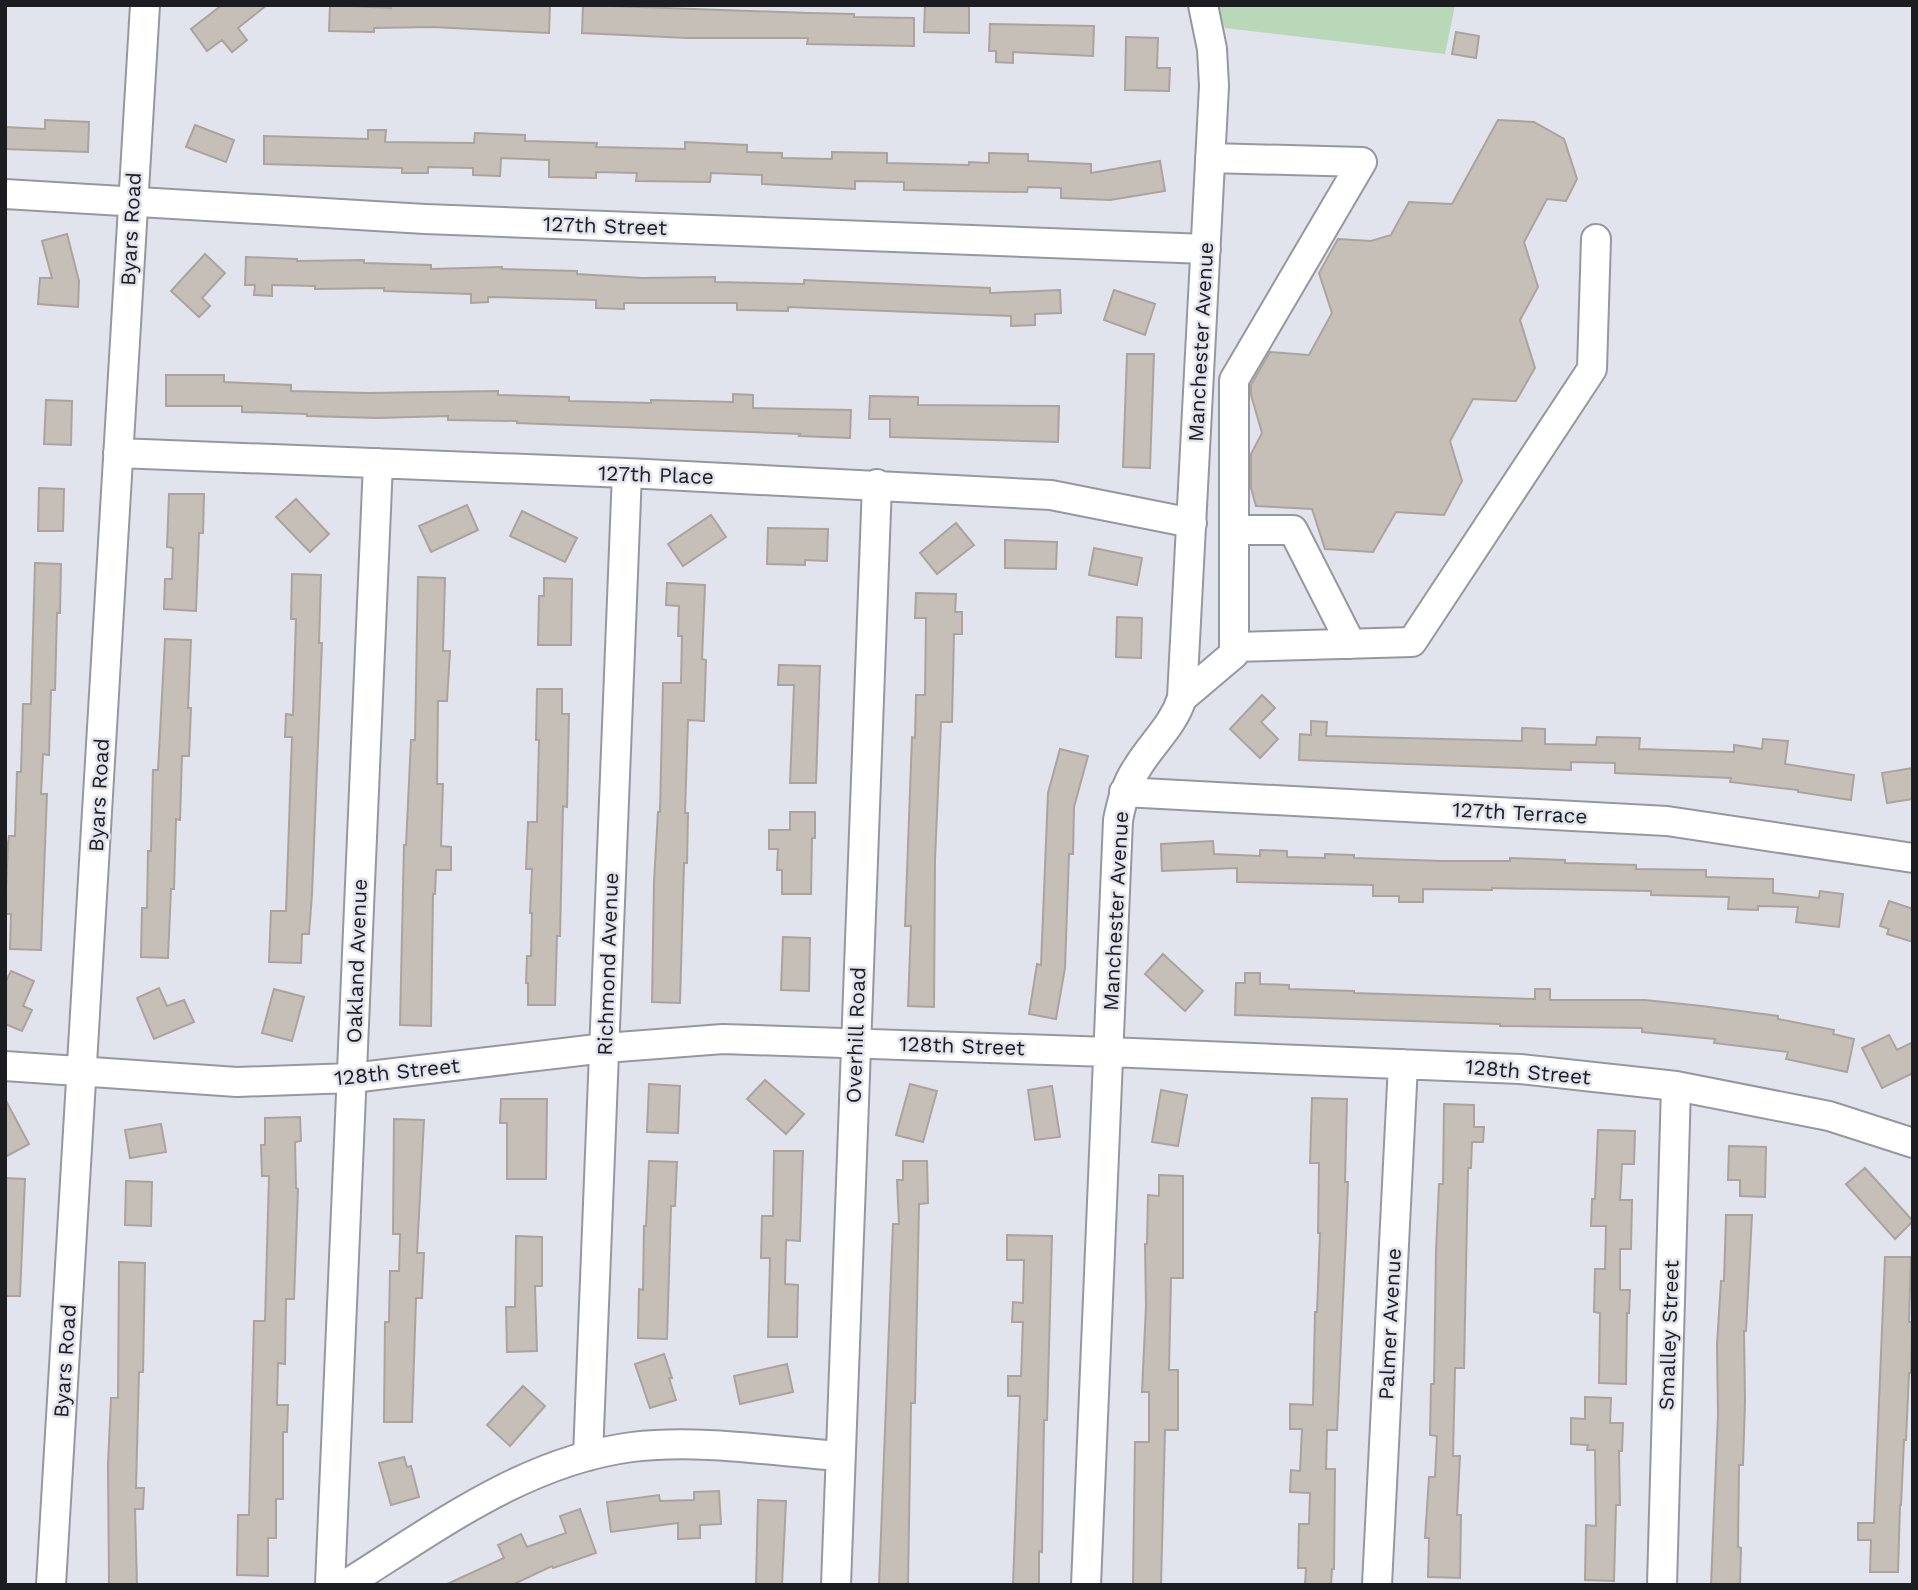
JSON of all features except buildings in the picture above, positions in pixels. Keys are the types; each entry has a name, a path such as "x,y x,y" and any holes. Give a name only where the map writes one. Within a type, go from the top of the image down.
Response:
{"street":[{"name":"Manchester Avenue","path":"1086,1585 1118,820 1124,792 1137,767 1176,716 1182,698 1214,86 1212,49 1202,5"},
{"name":"Byars Road","path":"51,1585 83,1073 143,6"},
{"path":"1182,698 1234,654 1234,380 1362,162 1210,158"},
{"name":"127th Street","path":"5,194 425,219 1206,249"},
{"path":"1234,647 1412,642 1592,369 1596,239"},
{"name":"127th Place","path":"118,453 877,484 1051,495 1192,523"},
{"name":"Oakland Avenue","path":"330,1585 378,463"},
{"name":"Richmond Avenue","path":"589,1456 627,473"},
{"name":"Overhill Road","path":"836,1585 877,484"},
{"path":"1234,530 1293,530 1351,644"},
{"name":"127th Terrace","path":"1124,792 1667,821 1913,858"},
{"name":"128th Street","path":"5,1066 237,1082 352,1078 604,1048 723,1039 1109,1052 1520,1069 1676,1086 1829,1116 1913,1143"},
{"name":"Palmer Avenue","path":"1377,1585 1403,1064"},
{"name":"Smalley Street","path":"1662,1585 1676,1086"},
{"path":"345,1585 482,1499 539,1472 589,1456 631,1447 686,1444 840,1456"}],"green space":[{"path":"1216,5 1455,5 1445,54 1225,28"}]}
